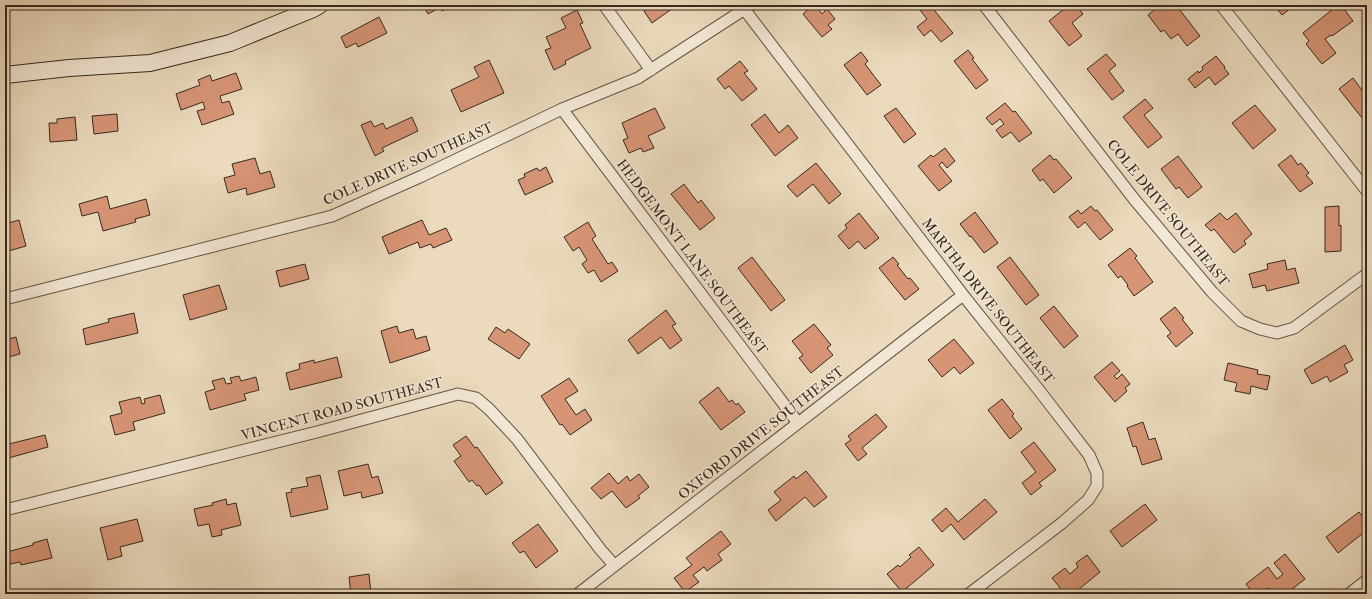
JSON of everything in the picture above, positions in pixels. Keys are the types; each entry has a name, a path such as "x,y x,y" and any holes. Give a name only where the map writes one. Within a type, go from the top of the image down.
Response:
{"main road":[{"path":"5,75 69,68 150,63 230,42 320,5"}],"street":[{"path":"604,5 651,70"},
{"name":"COLE DRIVE SOUTHEAST","path":"984,5 1134,199 1212,292 1241,321 1260,329 1277,333 1294,328 1367,274"},
{"path":"1221,5 1367,191"},
{"name":"COLE DRIVE SOUTHEAST","path":"5,299 332,216 422,176 562,109 638,78 746,7"},
{"name":"MARTHA DRIVE SOUTHEAST","path":"746,7 963,295 1089,456 1097,473 1097,486 1088,500 1062,523 969,594"},
{"name":"HEDGEMONT LANE SOUTHEAST","path":"562,109 798,423"},
{"name":"OXFORD DRIVE SOUTHEAST","path":"578,594 963,295"},
{"name":"VINCENT ROAD SOUTHEAST","path":"5,510 317,432 458,394 476,398 489,409 517,439 600,549 614,565"},
{"path":"1349,594 1367,580"}],"building":[{"path":"423,5 453,5 442,11 441,7 428,14"},
{"path":"653,5 685,5 679,9 676,6 652,23 644,11"},
{"path":"815,5 822,14 827,9 835,19 828,25 832,29 822,37 803,14"},
{"path":"926,5 930,5 953,33 941,42 931,30 924,36 917,27 927,19 920,10"},
{"path":"1069,5 1076,5 1083,14 1072,23 1082,36 1069,46 1049,21"},
{"path":"1160,5 1170,5 1172,8 1176,5 1200,36 1187,46 1178,34 1171,39 1164,30 1161,32 1148,15"},
{"path":"1274,5 1295,5 1282,15"},
{"path":"1338,5 1341,5 1353,21 1332,36 1331,35 1325,39 1336,53 1322,64 1306,44 1309,41 1303,33"},
{"path":"577,10 583,23 580,24 591,48 565,61 566,64 554,70 545,50 551,48 546,37 566,28 561,18"},
{"path":"379,17 387,33 358,47 356,43 346,48 341,37"},
{"path":"968,50 974,58 972,59 988,80 976,89 954,61"},
{"path":"861,52 868,61 865,64 881,85 867,95 844,65"},
{"path":"1106,54 1116,65 1109,71 1124,91 1112,100 1087,69"},
{"path":"1216,56 1229,74 1215,85 1209,77 1195,88 1188,79 1198,71 1199,73 1203,69 1202,67"},
{"path":"489,60 504,93 461,112 451,90 479,77 474,67"},
{"path":"740,61 748,71 744,73 757,89 742,101 729,86 725,89 717,79"},
{"path":"236,73 242,89 220,96 222,103 229,101 234,114 202,125 197,111 205,109 203,102 181,110 176,94 200,85 198,80 210,75 212,81"},
{"path":"1353,78 1367,97 1367,123 1339,89"},
{"path":"1145,99 1153,108 1144,115 1162,137 1148,148 1123,117"},
{"path":"1005,103 1013,112 1015,111 1032,133 1019,142 1011,132 1002,138 996,130 1004,124 1000,119 992,125 986,118"},
{"path":"1255,105 1276,130 1253,149 1232,123"},
{"path":"655,108 665,128 648,136 654,148 643,152 641,148 629,153 623,140 628,138 622,123"},
{"path":"896,108 916,134 904,143 884,116"},
{"path":"117,114 118,131 94,134 92,116"},
{"path":"765,114 779,133 788,125 798,138 775,156 751,125"},
{"path":"75,117 77,140 50,142 49,123 57,123 57,119"},
{"path":"412,117 418,131 382,148 384,151 375,156 361,125 371,121 374,127 383,123 386,129"},
{"path":"945,148 955,161 947,168 942,162 939,165 952,181 939,191 918,166 931,155 933,157"},
{"path":"1050,155 1054,160 1056,159 1072,178 1054,193 1043,179 1040,181 1032,170"},
{"path":"1291,155 1298,165 1301,163 1309,173 1306,175 1313,183 1300,192 1278,165"},
{"path":"1178,156 1202,187 1188,198 1179,187 1176,189 1161,169"},
{"path":"255,158 260,174 270,171 275,187 247,195 246,188 228,193 224,178 235,175 232,164"},
{"path":"816,163 841,194 829,204 813,184 797,197 787,186"},
{"path":"546,167 553,182 525,195 518,180 525,177 524,174 537,168 539,171"},
{"path":"684,184 698,203 701,200 715,218 700,230 671,194"},
{"path":"107,196 110,209 146,199 150,215 135,219 136,222 103,231 98,212 82,216 79,204"},
{"path":"1091,206 1095,211 1097,210 1113,230 1100,240 1085,222 1078,228 1069,217 1078,210 1081,214"},
{"path":"1339,206 1341,251 1325,252 1325,207"},
{"path":"975,212 998,243 984,253 960,224"},
{"path":"859,213 879,238 865,249 858,241 849,249 838,236 847,228 845,225"},
{"path":"1220,213 1227,220 1236,213 1252,234 1244,241 1246,244 1234,253 1214,229 1211,231 1205,225"},
{"path":"19,220 26,246 5,252 5,224"},
{"path":"422,220 429,235 446,228 452,240 433,248 431,244 420,248 418,242 389,254 382,237"},
{"path":"588,222 596,236 592,239 608,264 612,262 618,271 601,282 594,270 588,273 582,264 587,260 579,247 573,251 564,237"},
{"path":"1130,248 1137,256 1135,258 1153,282 1134,296 1121,276 1118,278 1108,265"},
{"path":"752,257 785,300 771,311 738,268"},
{"path":"893,257 899,264 897,265 908,279 910,278 919,289 905,300 879,268"},
{"path":"1010,257 1039,295 1026,305 997,267"},
{"path":"1285,260 1287,270 1295,268 1299,283 1267,291 1265,285 1253,288 1249,274 1268,269 1267,264"},
{"path":"305,264 309,279 280,287 276,271"},
{"path":"219,285 227,309 190,320 183,295"},
{"path":"1054,306 1078,336 1064,348 1040,318"},
{"path":"1175,307 1193,333 1176,347 1167,336 1171,333 1160,319"},
{"path":"666,310 676,324 672,326 682,340 670,349 661,337 638,354 628,340"},
{"path":"134,313 138,333 86,345 83,329 109,322 108,319"},
{"path":"814,324 831,345 827,348 833,355 811,373 799,358 803,355 792,341"},
{"path":"397,326 399,333 413,329 416,339 426,336 430,350 390,363 381,331"},
{"path":"496,327 505,333 508,329 530,344 519,359 488,339"},
{"path":"16,337 20,354 5,358 5,340"},
{"path":"954,339 974,363 960,374 954,367 942,377 928,360"},
{"path":"1345,345 1353,360 1344,365 1348,372 1330,382 1327,376 1312,384 1304,370"},
{"path":"337,357 342,377 290,390 286,373 300,369 299,364 314,360 314,363"},
{"path":"1112,362 1120,371 1114,376 1117,379 1122,374 1130,384 1125,388 1127,391 1115,402 1094,377"},
{"path":"1228,363 1258,370 1257,374 1270,376 1267,390 1251,386 1250,394 1235,391 1237,383 1224,380"},
{"path":"239,376 241,381 256,377 259,390 244,394 246,400 210,410 205,392 215,389 212,381 224,378 226,384 232,383 230,378"},
{"path":"569,378 578,391 565,399 576,415 585,409 592,420 570,435 562,424 560,425 541,396"},
{"path":"718,387 729,402 732,400 736,405 738,403 745,412 721,430 699,402"},
{"path":"160,395 165,413 133,422 135,430 115,435 110,416 122,413 119,402 140,397 142,404 145,403 144,399"},
{"path":"1002,399 1014,414 1012,416 1022,429 1010,439 988,410"},
{"path":"876,414 887,427 862,448 867,454 858,461 845,444 851,440 848,436"},
{"path":"1143,422 1149,440 1155,438 1162,459 1142,465 1136,446 1133,447 1127,428"},
{"path":"45,435 48,447 5,459 5,445"},
{"path":"466,436 475,448 477,447 503,483 486,495 479,485 477,486 472,480 469,482 454,461 461,456 453,445"},
{"path":"1034,442 1056,470 1039,483 1042,486 1031,495 1022,483 1036,472 1021,452"},
{"path":"368,464 372,478 378,476 383,493 362,498 361,492 344,496 338,471"},
{"path":"806,471 827,497 814,507 805,497 776,521 768,510 781,500 774,492 794,476 796,479"},
{"path":"609,473 618,484 627,476 630,481 639,474 649,487 638,496 640,498 626,508 612,491 601,499 591,488"},
{"path":"320,475 328,509 291,517 286,493 292,492 291,489 308,486 306,478"},
{"path":"226,499 227,505 236,503 241,525 221,530 222,535 212,537 209,524 198,526 194,509 213,505 212,503"},
{"path":"985,499 997,512 964,540 951,524 942,532 932,520 946,508 958,522"},
{"path":"1145,504 1157,520 1122,547 1110,531"},
{"path":"1359,512 1367,522 1367,530 1338,553 1326,537"},
{"path":"137,519 143,541 120,547 122,556 108,560 100,528"},
{"path":"538,524 558,551 536,568 524,551 520,553 512,543"},
{"path":"721,531 731,544 718,554 722,560 707,571 704,567 693,575 699,582 685,592 674,578 692,565 686,558"},
{"path":"47,539 52,558 21,565 20,562 10,564 7,552 33,545 33,543"},
{"path":"919,547 934,565 902,592 887,574 898,565 900,567 911,557 909,555"},
{"path":"1285,554 1305,579 1286,594 1273,594 1268,588 1260,594 1254,594 1246,584 1268,567 1277,579 1283,574 1274,563"},
{"path":"1087,555 1100,572 1073,594 1065,594 1052,578 1065,568 1070,574 1078,567 1076,563"},
{"path":"369,574 371,594 351,594 349,577"}]}
